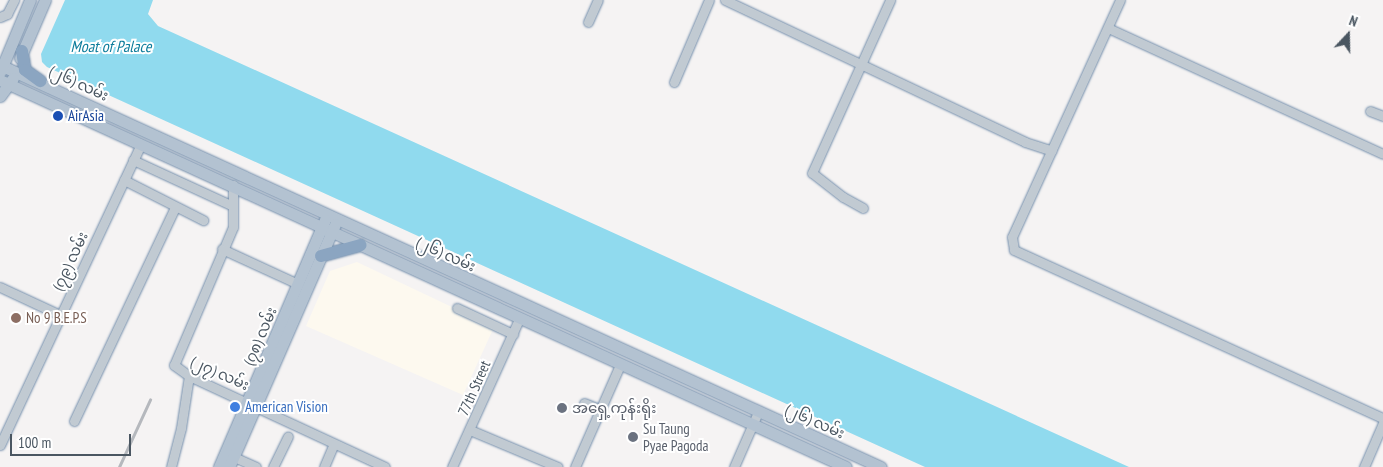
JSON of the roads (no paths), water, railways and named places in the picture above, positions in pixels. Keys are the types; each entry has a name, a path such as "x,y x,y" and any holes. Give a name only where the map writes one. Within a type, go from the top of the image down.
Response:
{"highway":[{"path":"22,51 26,70 40,81"},
{"path":"321,256 362,245"}],"main road":[{"path":"1,68 30,0"},
{"path":"2,88 16,71 22,51 45,0"},
{"name":"(၂၆) လမ်း","path":"1,68 16,71 40,81 330,223 881,467"},
{"name":"(၂၆) လမ်း","path":"2,88 141,144 233,185 330,223 362,245 519,319 753,423 846,467"},
{"name":"(၇၈) လမ်း","path":"218,467 253,403 321,256 330,223"},
{"name":"(၇၈) လမ်း","path":"232,462 298,284 330,223"}],"street":[{"path":"0,17 7,14 14,0"},
{"path":"588,22 598,0"},
{"path":"674,82 696,36 697,23 709,0"},
{"path":"725,0 1025,142 1052,151"},
{"path":"863,208 843,197 812,173 890,0"},
{"path":"1120,0 1012,237 1017,252 1383,418"},
{"path":"1108,28 1383,154"},
{"path":"1370,111 1383,116"},
{"name":"(၇၉) လမ်း","path":"0,445 141,144"},
{"path":"133,160 233,206"},
{"path":"124,180 203,220"},
{"name":"(၂၇) လမ်း","path":"233,185 234,223 173,361 176,368 189,376 253,403 334,444 385,467"},
{"path":"74,421 175,206"},
{"path":"222,249 298,284"},
{"path":"1,289 60,315"},
{"path":"457,308 513,334"},
{"name":"77th Street","path":"452,467 519,319"},
{"path":"575,467 620,365"},
{"path":"171,467 181,428 189,376"},
{"path":"584,403 600,409"},
{"path":"734,467 758,412"},
{"path":"1364,467 1383,423"},
{"path":"470,430 558,467"},
{"path":"273,467 288,436"},
{"path":"324,467 334,444"},
{"path":"232,462 256,467"}],"water":[{"name":"Moat of Palace","path":"65,0 153,0 148,14 158,26 1129,467 925,467 47,67 42,62 41,54"}],"railway":[{"path":"119,467 150,400"}],"place":[{"name":"AirAsia","path":"58,116"},
{"name":"No 9 B.E.P.S","path":"16,318"},
{"name":"American Vision","path":"235,407"},
{"name":"အရှေ့ကုန်းရိုး","path":"562,408"},
{"name":"Su Taung Pyae Pagoda","path":"633,437"}]}
